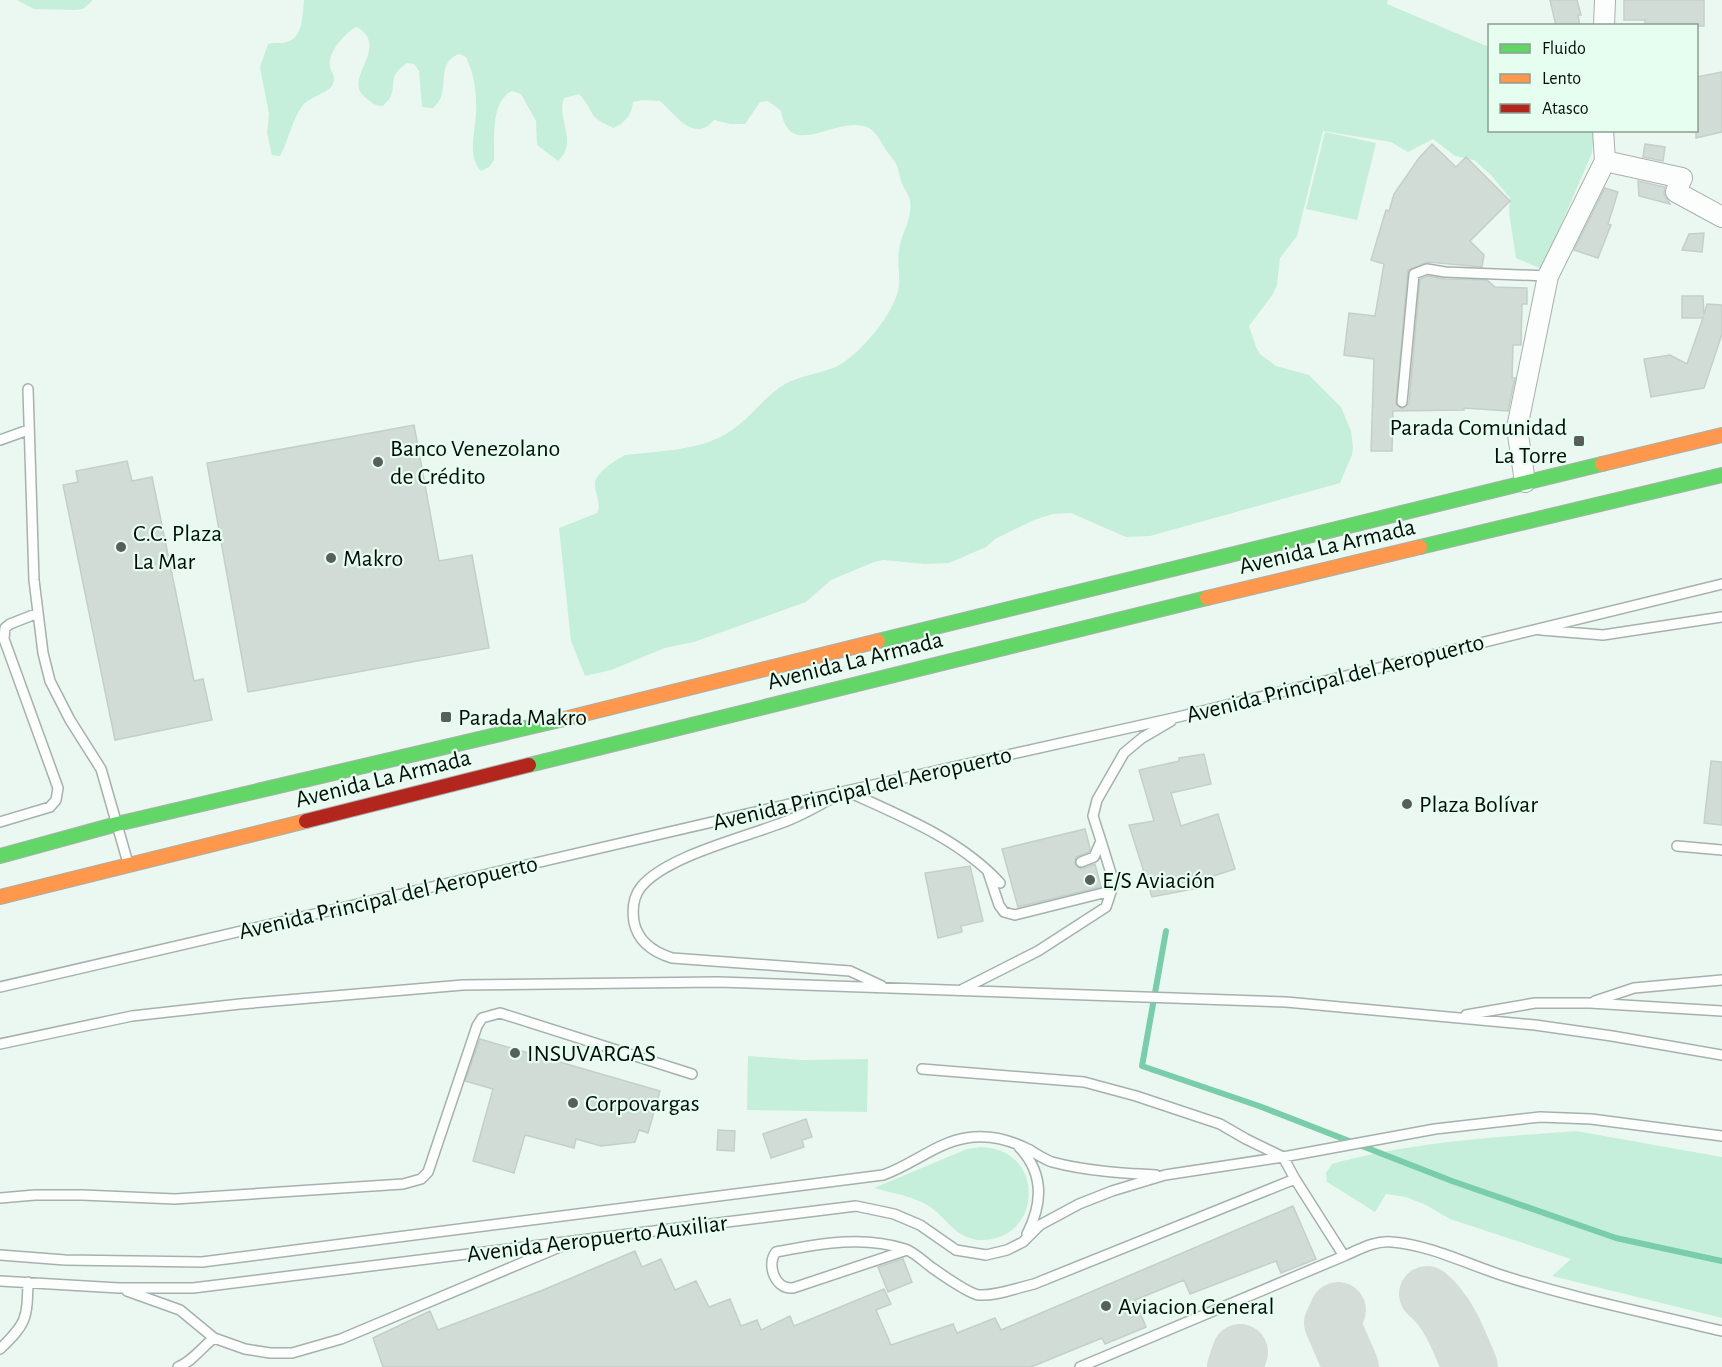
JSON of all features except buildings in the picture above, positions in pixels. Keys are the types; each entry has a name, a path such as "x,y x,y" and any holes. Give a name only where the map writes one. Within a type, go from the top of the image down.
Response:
{"main road":[{"name":"Avenida La Armada","path":"0,856 117,824 601,711 1038,601 1722,435"},
{"name":"Avenida La Armada","path":"0,897 991,650 1722,475"}],"street":[{"path":"1604,24 1605,0"},
{"path":"1525,483 1517,428 1548,276 1605,161 1603,132"},
{"path":"1605,161 1682,178 1676,192 1722,217"}],"lane":[{"path":"1402,402 1414,274 1427,269 1445,272 1548,276"},
{"path":"28,388 34,580 43,653 50,681 70,720 101,769 128,865"},
{"path":"0,440 28,430"},
{"name":"Avenida Principal del Aeropuerto","path":"0,987 846,791 1178,717 1722,584"},
{"path":"0,822 50,807 56,800 58,788 4,639 5,628 10,624 38,613"},
{"path":"1532,630 1603,635 1722,617"},
{"path":"1690,623 1722,623"},
{"path":"961,991 1038,951 1106,907 1114,884 1093,816 1097,800 1124,753 1142,738 1178,717"},
{"path":"886,988 850,971 672,958 648,947 639,936 634,924 633,909 636,895 643,885 671,865 724,843 785,822 846,791 902,815 974,859 1000,883"},
{"path":"1081,862 1094,856 1101,841"},
{"path":"1677,846 1722,850"},
{"path":"987,869 999,905 1004,912 1015,915 1112,891"},
{"path":"1590,1003 1634,988 1722,980"},
{"path":"0,1044 132,1016 240,1004 463,985 717,982 1286,1002 1455,1017 1612,1036 1722,1055"},
{"path":"1455,1017 1535,1003 1590,1003 1722,1011"},
{"path":"0,1198 82,1195 175,1200 403,1184 421,1179 428,1172 477,1026 482,1018 500,1013 692,1074"},
{"path":"922,1069 1084,1082 1136,1096 1220,1124 1283,1157 1344,1256"},
{"name":"Avenida Aeropuerto Auxiliar","path":"0,1281 119,1288 193,1288 856,1206 894,1214 920,1224 956,1250 973,1255 997,1253 1023,1242 1040,1225 1079,1204 1165,1175 1435,1130 1540,1117 1591,1119 1722,1136"},
{"name":"Avenida Aeropuerto Auxiliar","path":"0,1255 65,1260 202,1262 883,1174 899,1169 944,1144 964,1138 986,1136 1013,1142 1050,1161 1117,1173 1165,1175"},
{"path":"1013,1142 1025,1153 1035,1168 1038,1189 1035,1217 1023,1242"},
{"path":"907,1250 786,1289 781,1286 772,1269 772,1257 776,1252 830,1242 872,1243 907,1250 977,1295 1003,1292 1034,1284 1295,1179"},
{"path":"119,1288 180,1310 214,1338 246,1349 270,1353 292,1353 314,1348 399,1315 574,1241"},
{"path":"1080,1367 1344,1256 1380,1242 1389,1241 1437,1252 1500,1274 1573,1295 1722,1331"},
{"path":"0,1349 18,1333 24,1321 28,1282"},
{"path":"178,1367 191,1365 201,1348 214,1338"}],"green space":[{"path":"17,0 93,0 83,9 75,10 34,9"},
{"path":"304,0 1388,0 1387,4 1488,47 1488,132 1594,132 1592,153 1542,269 1516,258 1509,213 1510,198 1491,175 1474,160 1455,156 1433,139 1408,152 1391,142 1323,131 1297,236 1280,258 1277,285 1273,294 1249,326 1260,354 1276,366 1309,375 1341,407 1351,431 1353,447 1340,483 1150,536 1126,537 1071,513 1053,514 1034,520 995,539 986,547 949,563 925,564 883,560 874,562 831,580 806,602 694,642 665,648 611,670 585,676 571,641 559,528 597,513 599,502 595,489 596,480 606,467 621,457 690,447 715,440 734,429 777,389 797,379 843,363 864,345 891,309 899,286 899,250 910,208 909,198 897,166 869,128 857,125 805,135 794,133 786,126 781,111 768,101 760,102 745,124 730,124 714,120 707,127 699,129 692,128 678,119 660,101 642,100 633,102 627,118 614,128 599,121 579,94 564,98 562,106 567,146 558,161 537,145 536,121 521,94 512,91 500,103 497,112 494,131 494,160 489,167 481,171 474,157 475,91 466,57 459,54 447,64 442,94 433,108 422,107 419,71 414,64 407,63 395,76 390,98 383,106 374,104 360,90 359,82 370,44 366,35 357,27 343,38 331,55 330,67 334,77 333,84 328,90 303,105 280,156 272,155 267,133 269,114 260,67 268,44 293,39 301,24"},
{"path":"1325,132 1376,143 1357,220 1306,209"},
{"path":"748,1056 802,1060 868,1059 867,1112 747,1110"},
{"path":"1576,1131 1722,1157 1722,1318 1552,1276 1571,1259 1450,1219 1406,1197 1386,1194 1375,1212 1327,1182 1326,1173 1332,1164 1392,1150 1422,1145"},
{"path":"981,1147 1003,1152 1018,1163 1026,1178 1029,1195 1025,1212 1015,1227 1000,1237 979,1240 970,1238 957,1231 934,1210 921,1202 874,1188 967,1149"}],"waterway":[{"path":"1166,931 1142,1066 1259,1106 1452,1181 1616,1238 1722,1261"}],"taxiway":[{"path":"1427,1294 1447,1318 1470,1367"},
{"path":"1338,1310 1332,1323 1351,1367"},
{"path":"1235,1367 1240,1352"}],"traffic: fast":[{"path":"878,641 1602,464"},
{"path":"1420,547 1722,475"},
{"path":"529,765 1207,598"},
{"path":"0,856 117,824 564,719"}],"traffic: slow":[{"path":"1602,464 1722,435"},
{"path":"1207,598 1420,547"},
{"path":"564,719 878,641"},
{"path":"0,897 306,821"}],"traffic: jam":[{"path":"306,821 529,765"}],"place":[{"name":"Parada Comunidad La Torre","path":"1579,441"},
{"name":"Banco Venezolano de Crédito","path":"378,462"},
{"name":"C.C. Plaza La Mar","path":"121,547"},
{"name":"Makro","path":"331,558"},
{"name":"Parada Makro","path":"446,717"},
{"name":"Plaza Bolívar","path":"1407,804"},
{"name":"E/S Aviación","path":"1090,880"},
{"name":"INSUVARGAS","path":"515,1053"},
{"name":"Corpovargas","path":"573,1103"},
{"name":"Aviacion General","path":"1106,1306"}]}
